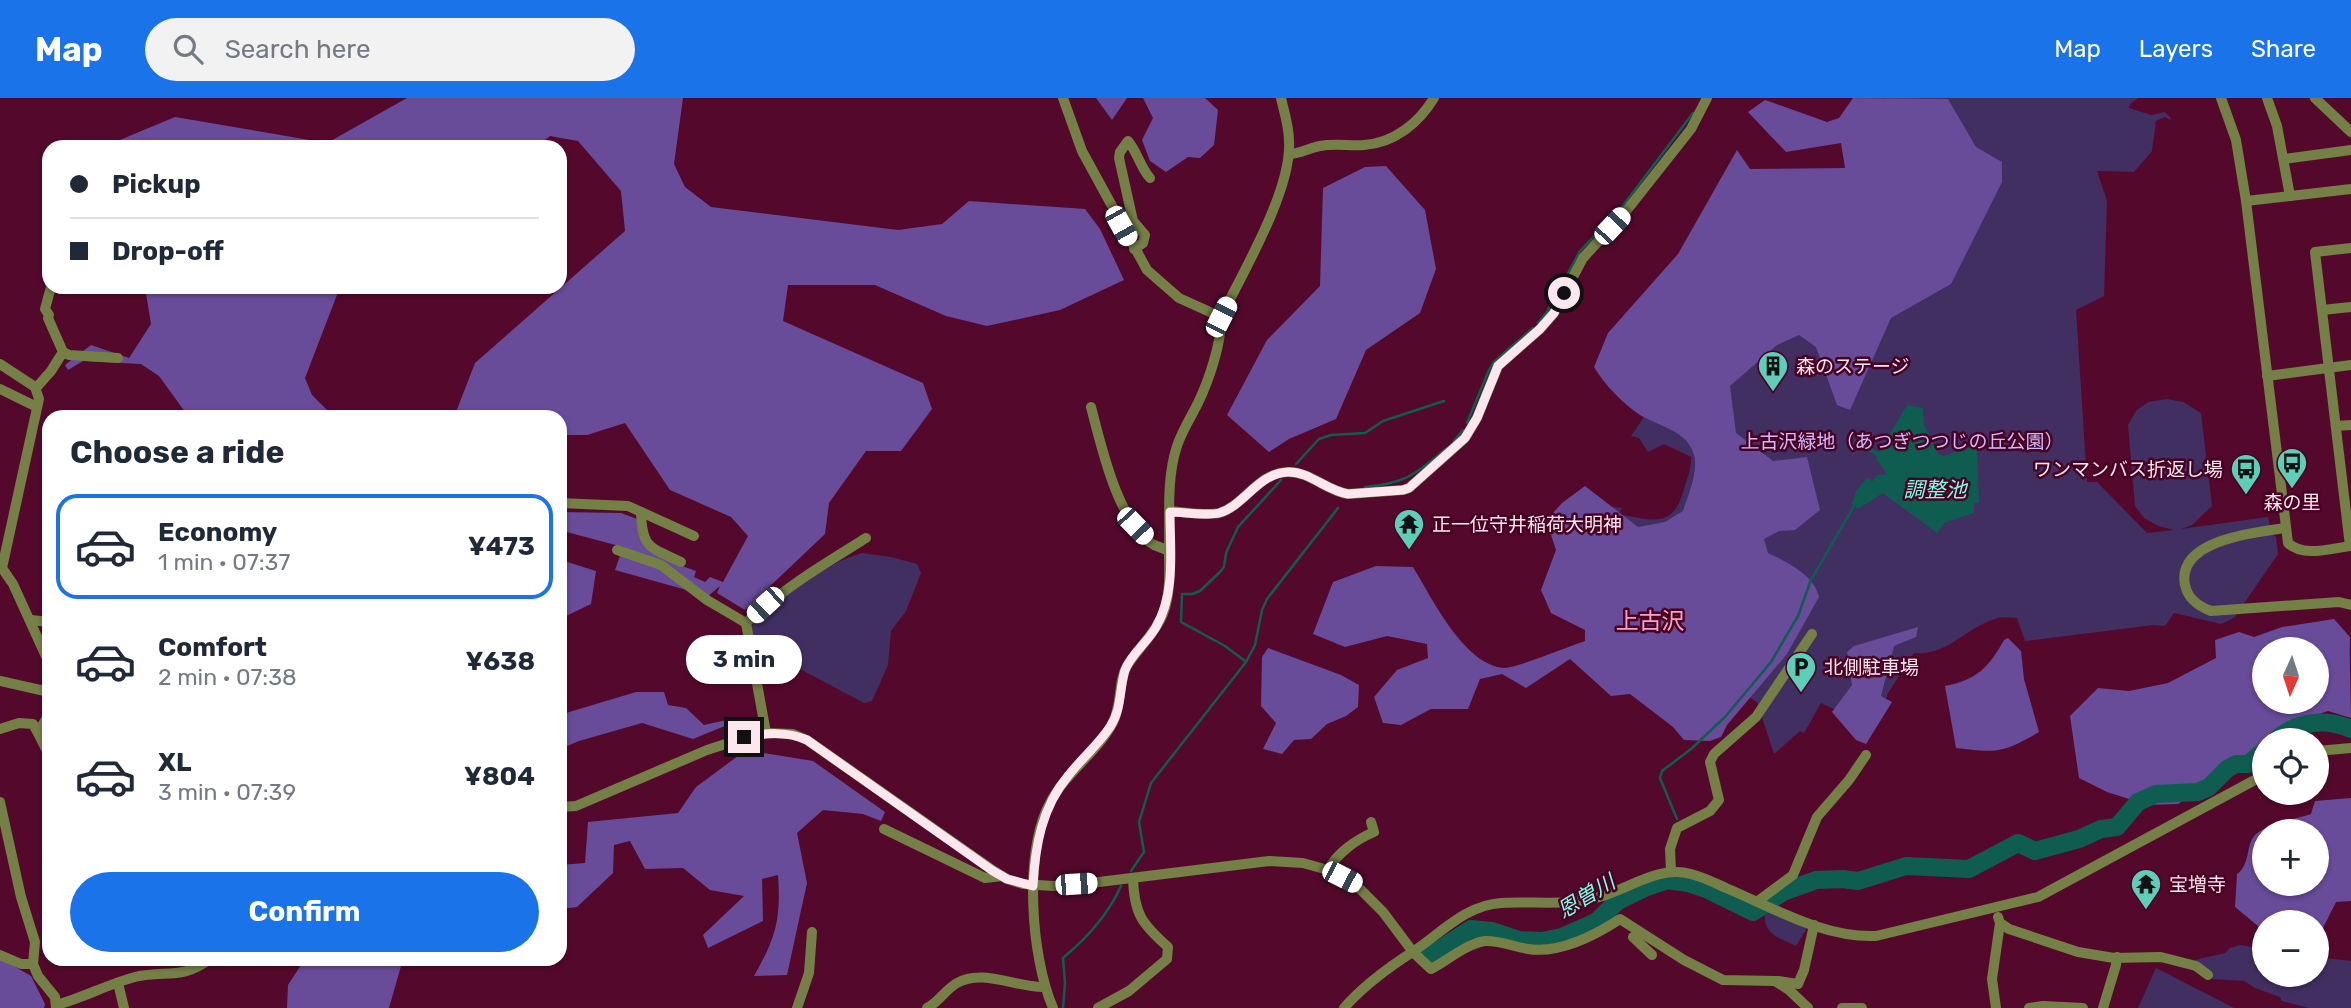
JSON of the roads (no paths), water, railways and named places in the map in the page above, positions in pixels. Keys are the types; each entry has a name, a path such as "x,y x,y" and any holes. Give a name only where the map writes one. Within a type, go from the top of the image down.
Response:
{"street":[{"path":"1063,98 1082,151 1147,270 1168,290 1221,317"},
{"path":"1053,1008 1044,987 1033,886 1038,837 1050,803 1067,776 1112,724 1118,710 1125,669 1154,631 1163,614 1170,590 1171,474 1177,446 1202,393 1222,333 1221,317 1267,224 1287,167 1288,133 1281,98"},
{"path":"1289,154 1297,154 1321,145 1367,145 1399,135 1427,109 1434,98"},
{"path":"1170,512 1218,513 1269,477 1290,471 1348,494 1403,490 1415,483 1465,438 1477,418 1498,366 1554,313 1583,258 1627,210 1691,129 1707,98"},
{"path":"2221,98 2236,141 2246,201 2285,528 2288,543 2295,549 2305,551 2351,546 2315,252 2351,248"},
{"path":"2267,98 2277,126 2290,196"},
{"path":"2315,98 2351,132"},
{"path":"1134,249 1143,243 1145,235 1133,221 1119,158 1128,141 1135,150 1140,167 1150,178"},
{"path":"2284,159 2351,150"},
{"path":"2246,201 2351,189"},
{"path":"49,294 45,310 63,352 69,355 118,358"},
{"path":"2322,310 2351,307"},
{"path":"36,388 63,352"},
{"path":"0,363 36,388 38,398 2,568 4,577 30,620 42,647"},
{"path":"2267,376 2351,365"},
{"path":"0,389 37,407"},
{"path":"1091,407 1122,506 1135,526 1153,544 1169,551"},
{"path":"2336,426 2351,425"},
{"path":"567,503 628,506 694,536"},
{"path":"641,512 642,532 648,545 681,562"},
{"path":"2285,528 2234,536 2206,547 2194,556 2188,565 2184,580 2186,591 2193,600 2211,611 2339,602 2351,606"},
{"path":"746,623 765,605 821,565 866,538"},
{"path":"617,550 661,565 693,594 746,623"},
{"path":"30,620 42,621"},
{"path":"746,623 766,733"},
{"path":"1671,871 1671,849 1677,828 1710,811 1719,800 1710,762 1714,754 1756,717 1812,634"},
{"path":"0,681 42,690"},
{"path":"0,729 19,723 33,724 42,741"},
{"path":"38,733 42,726"},
{"path":"567,807 576,806 744,737 766,733 793,734 807,740 1002,876 1033,886 1133,878 1269,861 1303,863 1328,870 1355,884 1383,912 1413,952 1431,969 1483,942 1495,941 1528,949 1558,949 1605,929 1620,919 1684,960 1723,980 1798,984 1804,970 1814,925"},
{"path":"2329,750 2351,748"},
{"path":"1763,903 1793,875 1817,817 1849,780 1866,755"},
{"path":"1344,1008 1405,956 1463,915 1481,907 1500,903 1576,903 1671,871 1698,876 1844,936 1876,936 2038,897 2252,782"},
{"path":"0,803 21,897 35,942 33,964 37,976 55,998 56,1006 136,977 171,975 198,966"},
{"path":"1328,870 1335,859 1364,836 1374,832 1371,822"},
{"path":"884,829 985,878 1002,876"},
{"path":"1098,1008 1129,992 1167,959 1168,947 1150,932 1137,912 1133,878"},
{"path":"1995,1008 1992,979 2000,923 1996,908"},
{"path":"2000,923 2009,929 2078,952 2117,957 2161,957 2196,966 2208,975"},
{"path":"1633,937 1652,955"},
{"path":"797,1008 809,973 811,939"},
{"path":"0,955 21,964 33,964"},
{"path":"2103,1008 2117,957"},
{"path":"928,1008 936,1004 954,984 965,979 996,979 1031,988 1044,987"},
{"path":"1775,981 1808,1008"},
{"path":"118,983 124,1008"},
{"path":"1842,1008 1862,1008"},
{"path":"2029,1008 2083,1008"}],"water":[{"name":"調整池","path":"1907,405 1923,408 1924,425 1938,454 1944,456 1977,445 1979,503 1974,504 1974,513 1944,523 1937,533 1883,493 1858,509 1851,503 1856,491 1867,478 1873,481 1877,475 1887,474 1876,459 1877,456 1855,445 1857,442 1879,452"}],"waterway":[{"path":"1538,323 1547,312 1580,251 1622,207 1693,113"},
{"path":"1467,423 1494,362 1533,328"},
{"path":"1296,464 1319,439 1331,435 1365,433 1383,421 1444,401"},
{"path":"1454,441 1463,430"},
{"path":"1365,487 1391,483 1410,476 1447,448"},
{"path":"1245,661 1225,646 1181,622 1182,594 1200,591 1220,572 1238,527 1281,480"},
{"path":"1677,819 1660,778 1662,771 1691,749 1725,717 1771,662 1798,616 1811,580 1854,506"},
{"path":"1131,871 1144,852 1139,822 1151,783 1246,662 1255,645 1267,599 1338,508"},
{"name":"恩曽川","path":"2295,728 2312,723 2332,723 2351,729"},
{"name":"恩曽川","path":"1429,956 1471,929 1492,931 1519,940 1542,941 1562,937 1596,922 1618,901 1668,880 1706,889 1753,912 1783,892 1816,880 1858,881 1906,866 1969,869 2018,843 2035,851 2079,839 2101,829 2117,827 2138,802 2156,794 2198,792 2209,787 2227,769 2252,761"},
{"path":"1063,1008 1063,958 1096,925 1121,886"}],"place":[{"name":"森のステージ","path":"1773,393"},
{"name":"森の里","path":"2292,490"},
{"name":"ワンマンバス折返し場","path":"2246,496"},
{"name":"正一位守井稲荷大明神","path":"1409,551"},
{"name":"北側駐車場","path":"1801,694"},
{"name":"宝増寺","path":"2146,911"}],"district":[{"name":"上古沢","path":"1650,621"}],"park label":[{"name":"上古沢緑地（あつぎつつじの丘公園）","path":"1902,441"}]}
